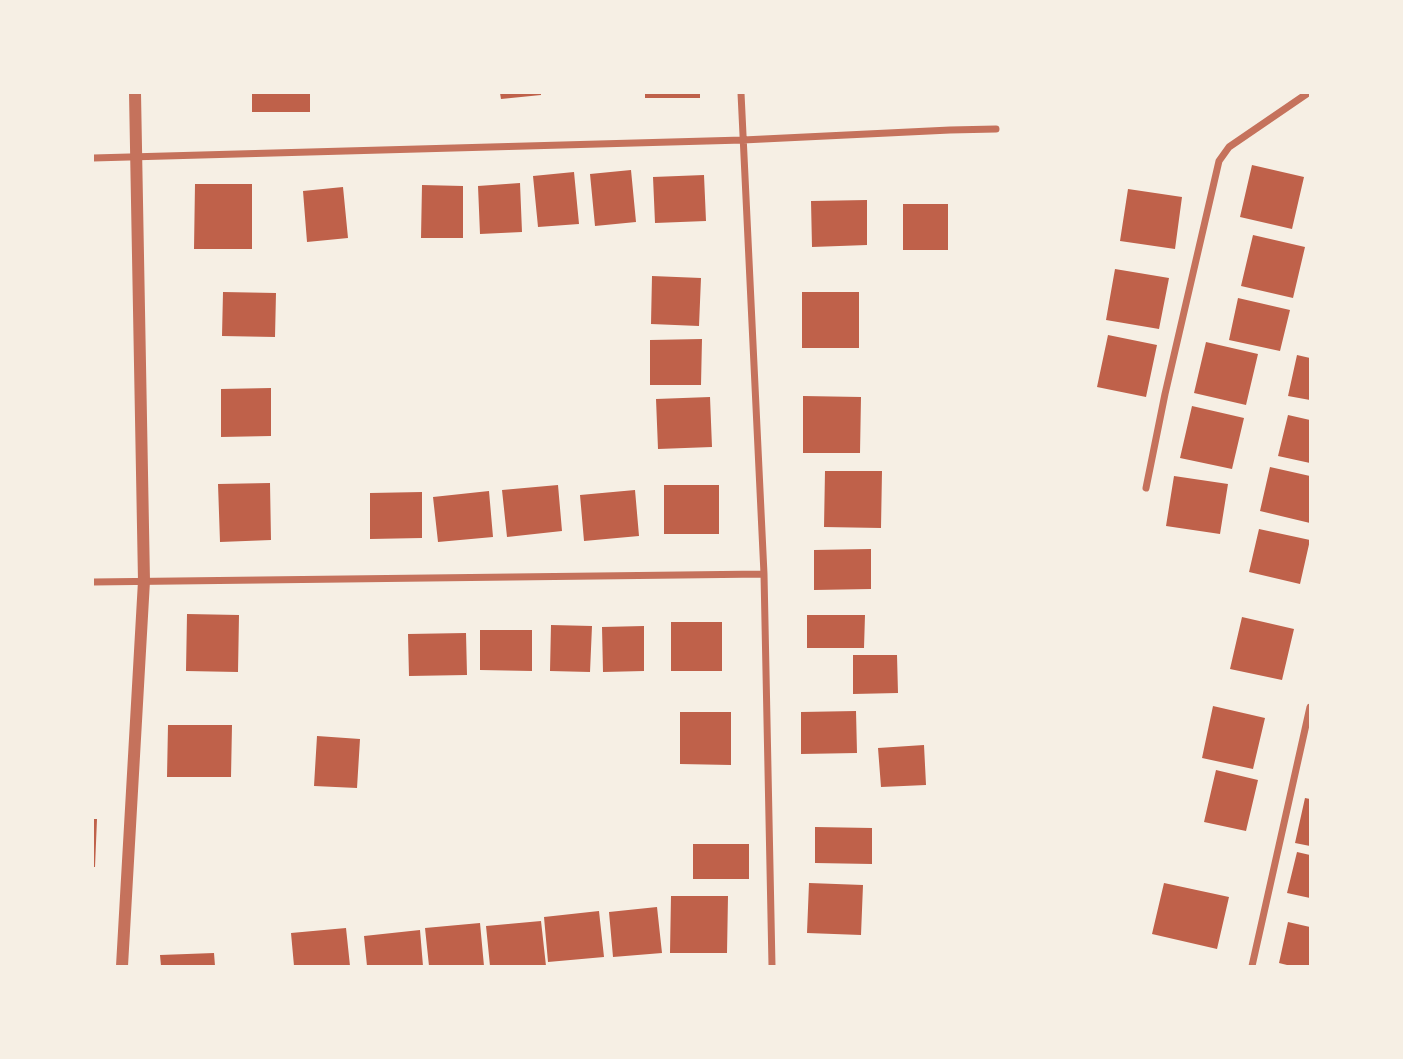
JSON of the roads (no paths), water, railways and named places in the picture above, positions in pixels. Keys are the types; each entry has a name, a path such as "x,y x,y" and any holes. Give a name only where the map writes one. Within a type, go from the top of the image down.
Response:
{"street":[{"path":"122,966 144,581 135,93"},
{"path":"741,93 764,575 772,966"},
{"path":"1146,488 1164,394 1219,161 1229,148 1308,93"},
{"path":"93,158 743,140 996,129"},
{"path":"93,582 764,575"},
{"path":"1252,966 1310,707"}]}
